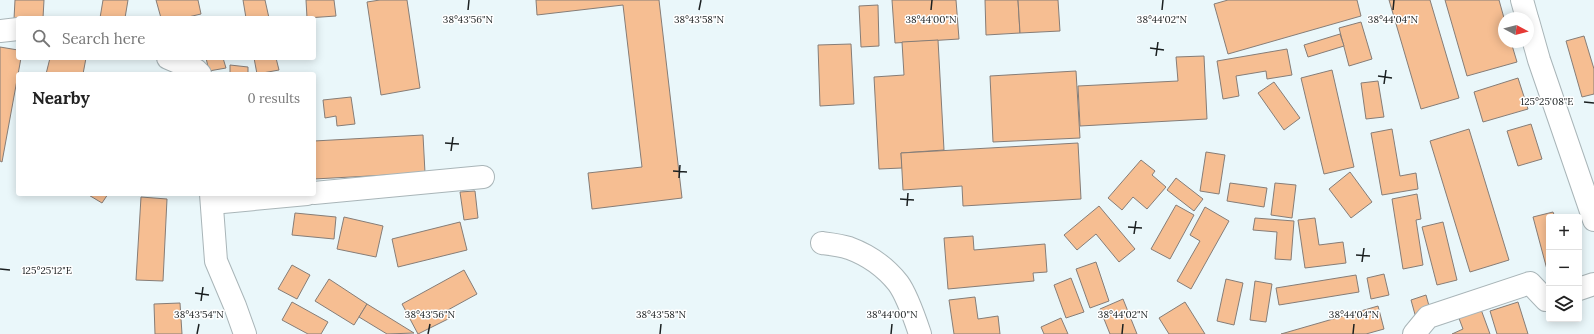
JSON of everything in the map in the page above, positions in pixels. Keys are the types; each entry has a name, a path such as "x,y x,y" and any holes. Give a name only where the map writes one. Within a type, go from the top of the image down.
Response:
{"street":[{"path":"1522,0 1526,12"},
{"path":"0,31 16,29"},
{"path":"1534,41 1594,220"},
{"path":"173,60 197,72"},
{"path":"316,193 483,177"},
{"path":"245,334 216,261 211,199 269,196"},
{"path":"822,243 848,248 866,256 883,267 899,284 912,311 920,334"},
{"path":"1414,334 1428,317 1530,283 1546,300"},
{"path":"1582,288 1594,284"}],"building":[{"path":"15,0 44,0 43,16 16,16 16,19 14,19"},
{"path":"103,0 128,0 125,16 100,16"},
{"path":"156,0 198,0 201,14 192,16 160,16"},
{"path":"243,0 265,0 269,16 246,16"},
{"path":"306,0 334,0 336,16 316,17 316,16 307,16"},
{"path":"380,0 407,0 420,88 381,95 367,2"},
{"path":"536,0 659,0 682,198 592,209 588,173 642,167 623,5 537,15"},
{"path":"892,0 956,0 959,39 895,43"},
{"path":"985,0 1018,0 1020,33 986,35"},
{"path":"1018,0 1058,0 1060,31 1020,33"},
{"path":"1228,0 1357,0 1361,16 1228,54 1214,4"},
{"path":"1389,0 1430,0 1459,98 1421,109"},
{"path":"1445,0 1499,0 1502,12 1498,12 1498,48 1513,48 1517,62 1467,76"},
{"path":"878,5 879,46 861,47 859,6"},
{"path":"1361,22 1372,59 1349,66 1339,28"},
{"path":"1340,34 1344,46 1308,57 1304,45"},
{"path":"1584,36 1594,69 1594,94 1582,97 1566,41"},
{"path":"938,40 944,150 901,153 902,168 879,169 874,77 904,75 902,42"},
{"path":"851,44 854,104 820,106 818,45"},
{"path":"0,47 16,50 16,60 21,60 18,72 16,72 16,85 2,162 0,161"},
{"path":"1287,49 1292,75 1267,79 1266,71 1236,76 1239,96 1223,99 1217,61"},
{"path":"1204,56 1207,119 1080,126 1078,86 1178,81 1176,57"},
{"path":"50,60 86,60 83,72 46,72"},
{"path":"206,60 224,60 226,68 209,71"},
{"path":"254,60 276,60 279,70 257,72"},
{"path":"230,65 248,67 248,72 230,72"},
{"path":"1332,70 1354,167 1324,174 1301,78"},
{"path":"1076,71 1080,138 993,142 990,76"},
{"path":"1518,78 1528,109 1483,122 1474,92"},
{"path":"1378,81 1384,117 1366,119 1361,83"},
{"path":"1274,82 1300,118 1284,130 1258,93"},
{"path":"351,97 355,124 337,126 336,116 325,118 323,100"},
{"path":"1531,124 1542,159 1518,166 1507,131"},
{"path":"1392,129 1400,176 1416,173 1418,189 1382,195 1371,133"},
{"path":"1469,129 1509,260 1470,272 1430,141"},
{"path":"423,135 425,173 316,179 316,141"},
{"path":"1078,143 1081,199 963,206 962,186 903,190 901,153"},
{"path":"1206,152 1225,155 1219,194 1200,191"},
{"path":"1141,160 1155,171 1152,175 1166,187 1147,209 1133,197 1122,210 1108,198"},
{"path":"1350,172 1372,202 1351,218 1329,189"},
{"path":"1176,178 1203,199 1194,211 1167,190"},
{"path":"1230,183 1267,188 1264,207 1227,201"},
{"path":"1275,183 1296,185 1292,218 1271,215"},
{"path":"475,191 478,218 464,220 460,192"},
{"path":"1417,194 1421,219 1416,220 1423,265 1403,269 1392,199"},
{"path":"90,196 107,196 102,203"},
{"path":"141,197 167,199 163,281 136,280"},
{"path":"1176,205 1194,215 1170,259 1151,249"},
{"path":"1099,206 1135,249 1119,262 1096,234 1077,250 1064,235"},
{"path":"1205,207 1229,221 1191,289 1177,281 1200,241 1190,235"},
{"path":"1553,212 1554,214 1546,214 1546,266 1533,217"},
{"path":"295,213 336,217 334,239 292,235"},
{"path":"344,217 383,226 376,257 337,249"},
{"path":"1255,218 1294,221 1291,260 1275,259 1277,232 1253,230"},
{"path":"1315,218 1319,245 1343,242 1346,263 1305,268 1298,220"},
{"path":"460,222 467,250 398,267 392,239"},
{"path":"1443,222 1457,280 1437,285 1422,227"},
{"path":"973,236 974,250 1045,244 1047,272 1033,273 1034,281 948,289 944,238"},
{"path":"1096,262 1109,301 1090,308 1076,269"},
{"path":"292,265 310,275 297,299 278,289"},
{"path":"464,270 477,294 446,311 450,318 418,334 402,304"},
{"path":"1384,274 1389,295 1371,299 1367,278"},
{"path":"1356,275 1359,292 1279,305 1276,288"},
{"path":"1071,278 1084,312 1066,318 1054,285"},
{"path":"329,279 367,304 354,325 315,301"},
{"path":"1226,279 1243,283 1234,325 1217,321"},
{"path":"1255,281 1272,284 1266,322 1250,320"},
{"path":"1426,295 1431,313 1416,318 1411,300"},
{"path":"975,297 978,319 998,316 1000,334 954,334 949,300"},
{"path":"1123,299 1137,334 1110,334 1100,309"},
{"path":"292,302 328,322 321,334 308,334 282,320"},
{"path":"1185,302 1205,334 1169,334 1159,318"},
{"path":"1518,302 1528,334 1497,334 1490,311"},
{"path":"180,303 182,334 155,334 154,304"},
{"path":"367,304 414,333 387,334 359,317"},
{"path":"1479,304 1490,334 1452,334 1463,329 1457,313"},
{"path":"1378,306 1384,329 1366,334 1281,334"},
{"path":"1061,318 1068,334 1044,334 1041,327"}]}
